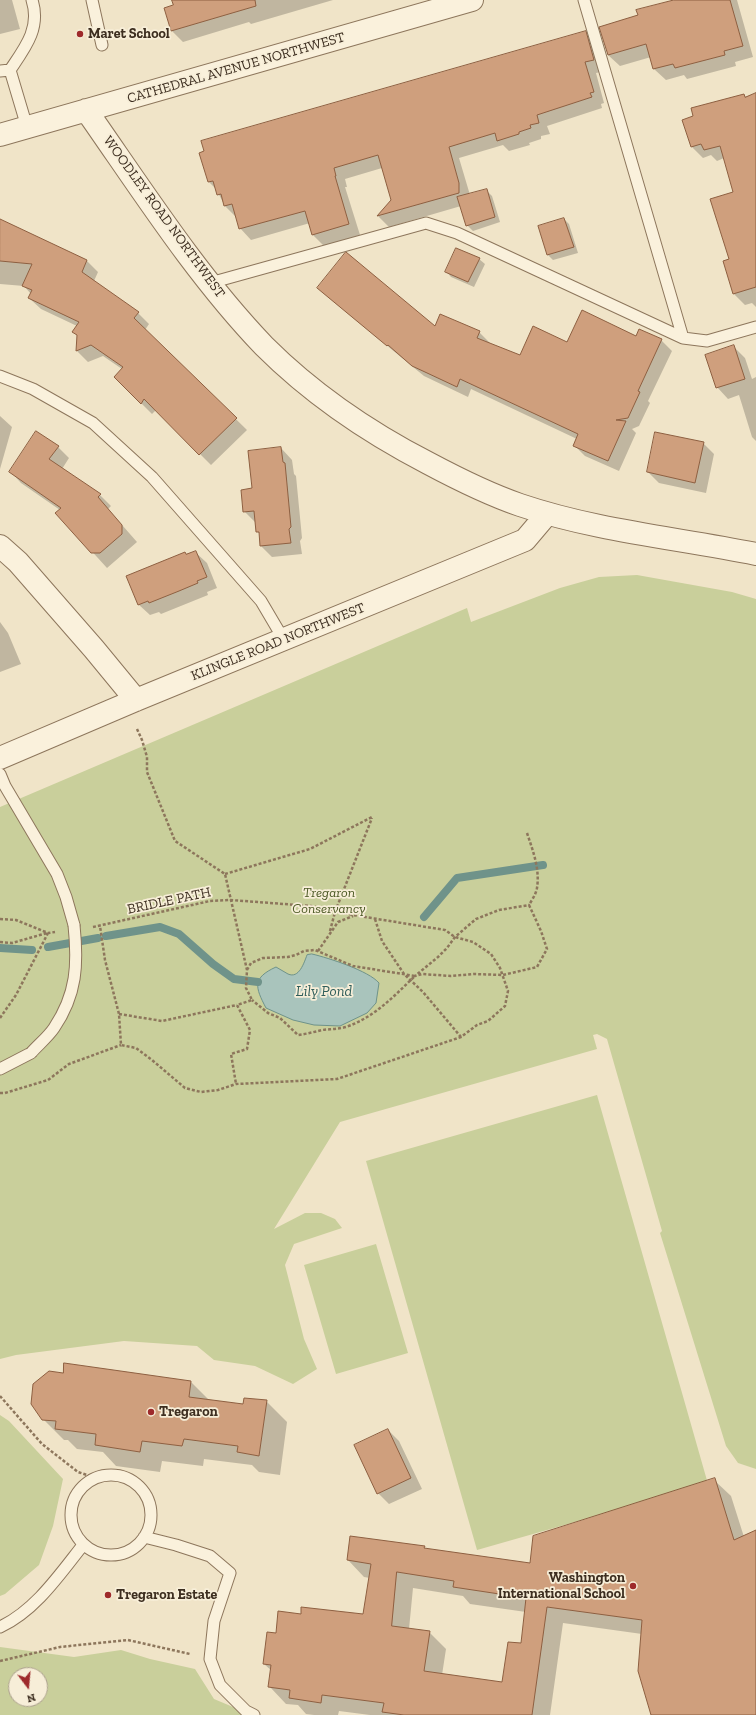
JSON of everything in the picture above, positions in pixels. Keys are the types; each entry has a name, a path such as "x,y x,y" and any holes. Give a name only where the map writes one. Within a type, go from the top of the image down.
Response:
{"street":[{"name":"CATHEDRAL AVENUE NORTHWEST","path":"0,135 472,0"},
{"name":"WOODLEY ROAD NORTHWEST","path":"86,110 171,232 210,283 256,336 279,359 320,395 365,427 402,450 469,485 521,506 596,526 754,551"},
{"name":"KLINGLE ROAD NORTHWEST","path":"0,758 136,700 525,540 547,514"},
{"path":"0,546 18,562 136,700"}],"lane":[{"path":"27,127 5,70 30,42 36,11 32,0"},
{"path":"92,0 102,45"},
{"path":"584,0 683,338"},
{"path":"210,283 426,223 458,232 683,338 707,341 756,327"},
{"path":"0,376 33,389 93,423 152,477 261,601 284,640"},
{"path":"0,774 5,786 57,874 66,897 74,925 76,951 76,977 66,1007 53,1029 31,1052 0,1069"},
{"path":"109,1476 121,1477 133,1482 142,1490 148,1501 151,1513 149,1526 144,1537 135,1547 123,1554 108,1555 95,1552 83,1545 75,1534 71,1521 71,1508 76,1495 85,1485 96,1478 109,1476"},
{"path":"144,1537 210,1556 230,1573 214,1621 210,1659 220,1685 246,1711 254,1715"},
{"path":"0,1626 12,1621 50,1588 83,1545"}],"path":[{"path":"137,729 147,757 147,772 175,841 225,874 247,970 246,988 252,1000 268,1013 280,1018 298,1035 346,1027 363,1019 384,1006 410,980 447,948 455,937 476,919 499,910 529,905"},
{"path":"225,874 310,849 372,817 335,912 330,931"},
{"path":"527,833 536,858 537,869 537,890 529,905"},
{"name":"BRIDLE PATH","path":"85,928 100,926 210,901 230,900 311,906 335,912 444,930 455,937 473,942 491,954 502,974 508,991 505,1006 488,1021 477,1025 461,1037 337,1080 236,1084 218,1090 202,1092 185,1088 136,1048 121,1045"},
{"path":"247,970 251,963 263,958 292,956 304,951 318,951 352,966 415,976 422,974 451,976 502,974 537,967 547,949 541,931 529,905"},
{"path":"318,951 330,931 338,922 354,915"},
{"path":"375,918 382,941 404,974 423,992 461,1037"},
{"path":"0,919 16,920 48,933"},
{"path":"0,1093 48,1080 69,1064 121,1045 119,1014 105,960 100,926"},
{"path":"0,942 12,943 48,933 63,931"},
{"path":"0,1018 16,995 48,933"},
{"path":"119,1014 162,1021 237,1005 252,1000"},
{"path":"236,1084 231,1054 247,1049 250,1030 237,1005"},
{"path":"0,1396 42,1444 78,1472 96,1478"},
{"path":"0,1661 60,1647 128,1640 210,1659"}],"green space":[{"name":"Tregaron Conservancy","path":"637,575 732,592 756,599 756,1469 738,1463 726,1446 660,1233 662,1231 607,1039 597,1034 593,1035 597,1049 340,1122 274,1229 305,1213 321,1213 335,1219 342,1228 294,1244 285,1265 304,1339 317,1369 293,1384 255,1366 214,1360 197,1346 124,1341 16,1355 0,1359 0,807 467,608 471,622 560,588 599,577"},
{"path":"597,1095 708,1484 477,1550 366,1161"},
{"path":"376,1244 408,1353 336,1374 304,1265"},
{"path":"0,1415 9,1421 63,1479 53,1526 39,1565 5,1594 0,1596"},
{"path":"0,1647 74,1657 121,1650 150,1659 195,1669 214,1699 252,1715 0,1715"}],"water":[{"name":"Lily Pond","path":"312,954 358,970 374,978 379,983 376,1003 367,1013 340,1026 314,1025 293,1020 266,1008 258,989 259,979 268,971 276,967 288,974 295,974 300,969 307,955"}],"building":[{"path":"172,0 255,0 256,6 171,31 164,8 173,5"},
{"path":"674,0 730,0 743,46 724,51 725,55 675,68 673,64 653,69 646,44 608,55 599,27 638,15 636,10"},
{"path":"586,31 594,60 585,62 594,92 590,93 592,97 537,115 539,123 530,125 531,128 519,132 519,134 497,141 495,133 449,147 459,183 459,193 377,216 391,200 378,155 334,168 349,224 312,235 305,211 239,229 232,204 224,206 221,194 217,195 213,181 208,182 199,153 204,151 201,141"},
{"path":"756,93 756,287 733,294 723,261 729,259 710,199 733,192 720,146 704,150 701,144 691,147 682,120 693,116 691,108 744,94 745,97"},
{"path":"487,189 495,217 466,226 457,197"},
{"path":"564,218 574,247 547,255 538,226"},
{"path":"0,219 87,260 82,272 139,312 134,318 237,418 199,455 144,399 141,404 114,377 123,367 91,345 76,351 77,335 72,332 79,322 28,298 32,290 22,286 32,264 0,261"},
{"path":"456,248 480,258 468,282 445,272"},
{"path":"346,252 435,326 440,314 480,331 477,338 520,355 533,326 567,342 582,310 636,336 639,329 662,339 638,391 640,392 628,418 616,420 626,421 608,461 573,446 578,434 460,379 457,387 412,366 317,288"},
{"path":"734,345 745,379 716,388 705,355"},
{"path":"36,431 59,446 49,459 101,494 98,497 122,525 122,534 100,553 91,553 55,513 61,508 9,472"},
{"path":"655,432 704,442 695,483 647,472"},
{"path":"281,447 283,462 285,463 291,543 260,546 259,532 256,532 254,511 243,512 241,490 252,488 248,451"},
{"path":"196,551 207,577 197,581 198,583 179,591 149,603 148,601 138,605 126,576 185,552 186,554"},
{"name":"Tregaron","path":"64,1363 191,1381 189,1397 243,1404 244,1398 267,1400 259,1456 237,1452 238,1446 184,1439 182,1446 142,1441 140,1452 95,1445 96,1434 55,1429 56,1421 42,1420 31,1404 33,1384 49,1371 63,1373"},
{"path":"388,1429 411,1478 377,1494 354,1445"},
{"path":"715,1478 734,1540 756,1530 756,1715 651,1715 638,1671 642,1620 547,1607 532,1715 404,1715 382,1712 384,1703 322,1695 321,1703 289,1698 290,1690 268,1687 271,1665 263,1664 267,1632 276,1633 278,1611 301,1614 301,1607 363,1614 371,1564 347,1560 350,1536 425,1546 424,1548 530,1563 533,1536","holes":["397,1572 454,1581 453,1587 526,1598 521,1643 508,1642 502,1682 424,1671 430,1631 392,1626"]}],"waterway":[{"path":"424,917 457,878 543,865"},
{"path":"106,936 160,927 179,934 213,964 234,979 258,982"},
{"path":"48,947 98,938"},
{"path":"0,948 32,950"}],"place":[{"name":"Maret School","path":"80,34"},
{"name":"Tregaron","path":"151,1412"},
{"name":"Washington International School","path":"633,1586"},
{"name":"Tregaron Estate","path":"108,1595"}]}
